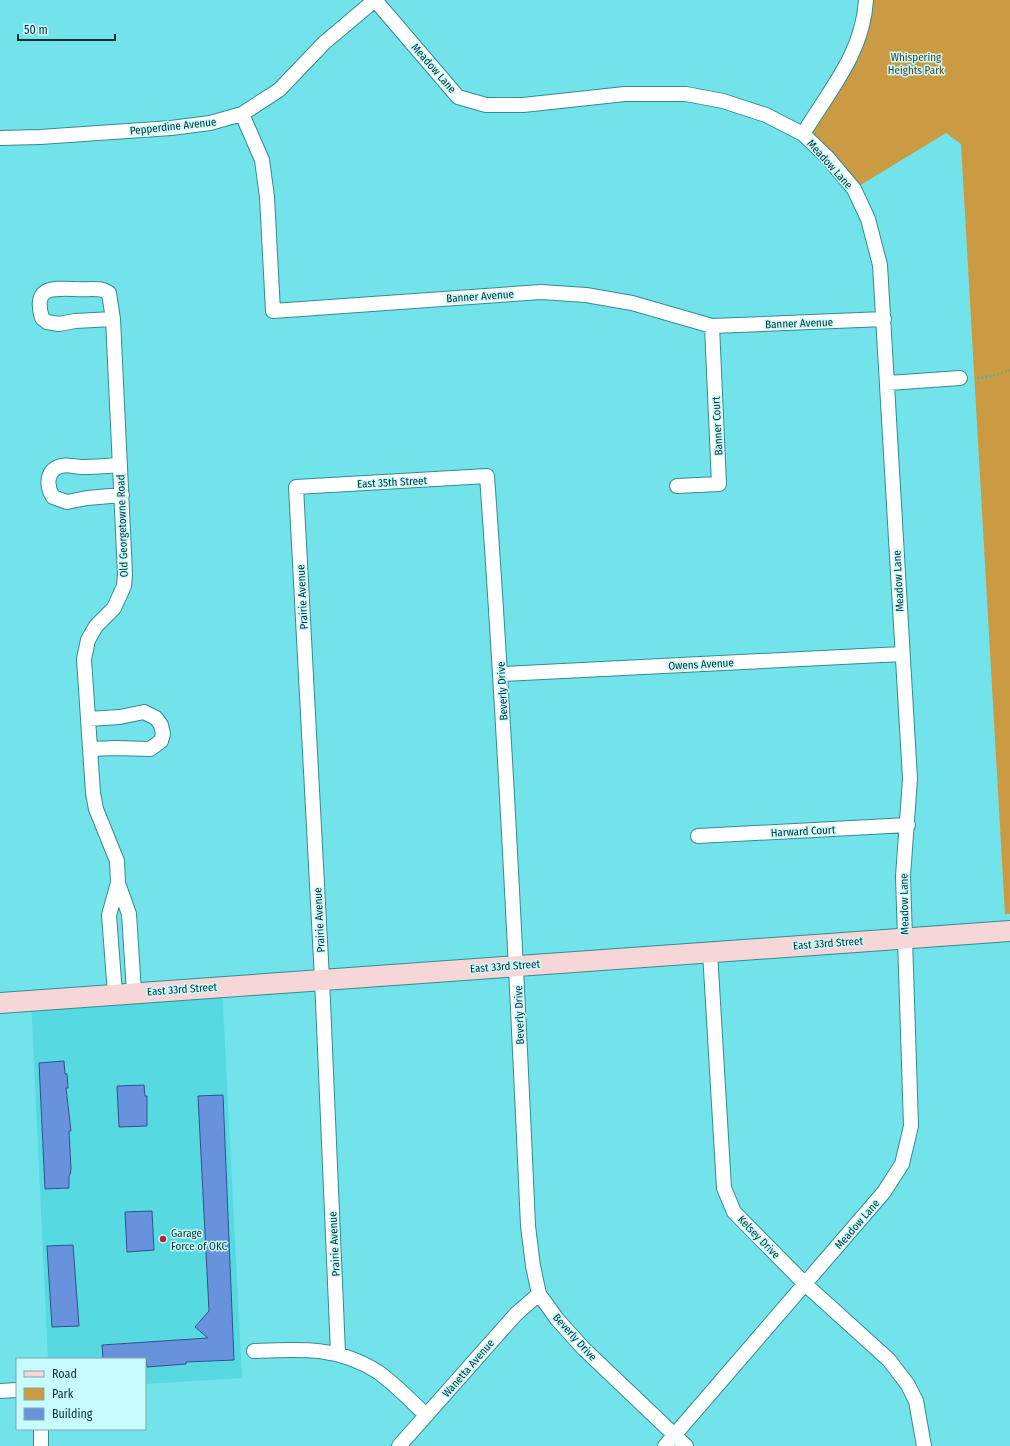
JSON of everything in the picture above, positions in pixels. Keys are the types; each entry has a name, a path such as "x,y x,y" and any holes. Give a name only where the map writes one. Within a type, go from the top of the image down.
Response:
{"street":[{"name":"Pepperdine Avenue","path":"0,138 33,138 171,128 210,123 242,114 279,90 324,43 375,0"},
{"name":"Meadow Lane","path":"375,0 458,96 472,101 486,105 523,105 625,94 686,94 723,100 766,115 803,134 850,183 868,220 880,265 910,779 908,825 903,876 911,1126 902,1164 884,1192 670,1441"},
{"path":"803,134 849,62 863,26 866,0"},
{"name":"Banner Avenue","path":"242,114 262,160 267,197 272,311 542,292 586,295 632,303 712,326 884,319"},
{"name":"Old Georgetowne Road","path":"113,319 52,324 42,318 39,305 40,299 47,291 55,288 103,290 109,293 113,319 126,561 124,586 114,608 96,626 88,640 84,659 93,793 96,809 117,861 118,883 129,914 130,922 124,993"},
{"name":"Banner Court","path":"677,486 719,484 712,326"},
{"path":"888,382 960,378"},
{"path":"120,465 82,467 62,466 56,468 50,475 48,486 53,497 67,502 87,498 122,495"},
{"name":"East 35th Street","path":"296,487 487,476"},
{"name":"Beverly Drive","path":"487,476 501,674 517,965 528,1226 533,1266 539,1294 557,1319 670,1441 686,1446"},
{"name":"Prairie Avenue","path":"296,487 322,979 338,1353"},
{"name":"Owens Avenue","path":"501,674 902,654"},
{"path":"88,718 120,717 144,712 156,718 161,725 163,734 161,741 150,749 116,748 90,750"},
{"name":"Harward Court","path":"698,836 908,825"},
{"name":"Old Georgetowne Road","path":"118,883 109,915 124,993"},
{"path":"110,924 130,922"},
{"name":"East 33rd Street","path":"0,1003 1010,931"},
{"name":"Kelsey Drive","path":"710,952 720,1149 724,1188 734,1212 805,1284 889,1360 908,1385 916,1401 924,1446"},
{"name":"Wanetta Avenue","path":"399,1446 516,1314 539,1294"},
{"path":"254,1351 297,1349 338,1353 356,1359 379,1373 426,1415"},
{"path":"0,1390 16,1390"},
{"path":"41,1430 41,1446"}],"path":[{"path":"978,378 993,376 1010,370"}],"shaded area":[{"path":"222,986 242,1378 146,1384 146,1358 48,1358 31,1000"}],"green space":[{"name":"Whispering Heights Park","path":"866,0 1010,0 1010,914 1005,914 961,144 946,133 854,189 803,134 830,93"}],"building":[{"path":"64,1061 65,1074 67,1074 68,1088 66,1088 71,1131 69,1131 71,1169 69,1176 69,1188 45,1189 39,1063"},
{"path":"144,1085 145,1096 147,1096 147,1126 119,1127 117,1086"},
{"path":"223,1095 234,1360 186,1362 186,1364 147,1367 146,1358 103,1358 102,1345 208,1338 195,1327 209,1311 198,1096"},
{"path":"152,1211 154,1250 127,1252 125,1212"},
{"path":"73,1245 79,1326 52,1327 47,1246"}],"place":[{"name":"Garage Force of OKC","path":"163,1239"}]}
